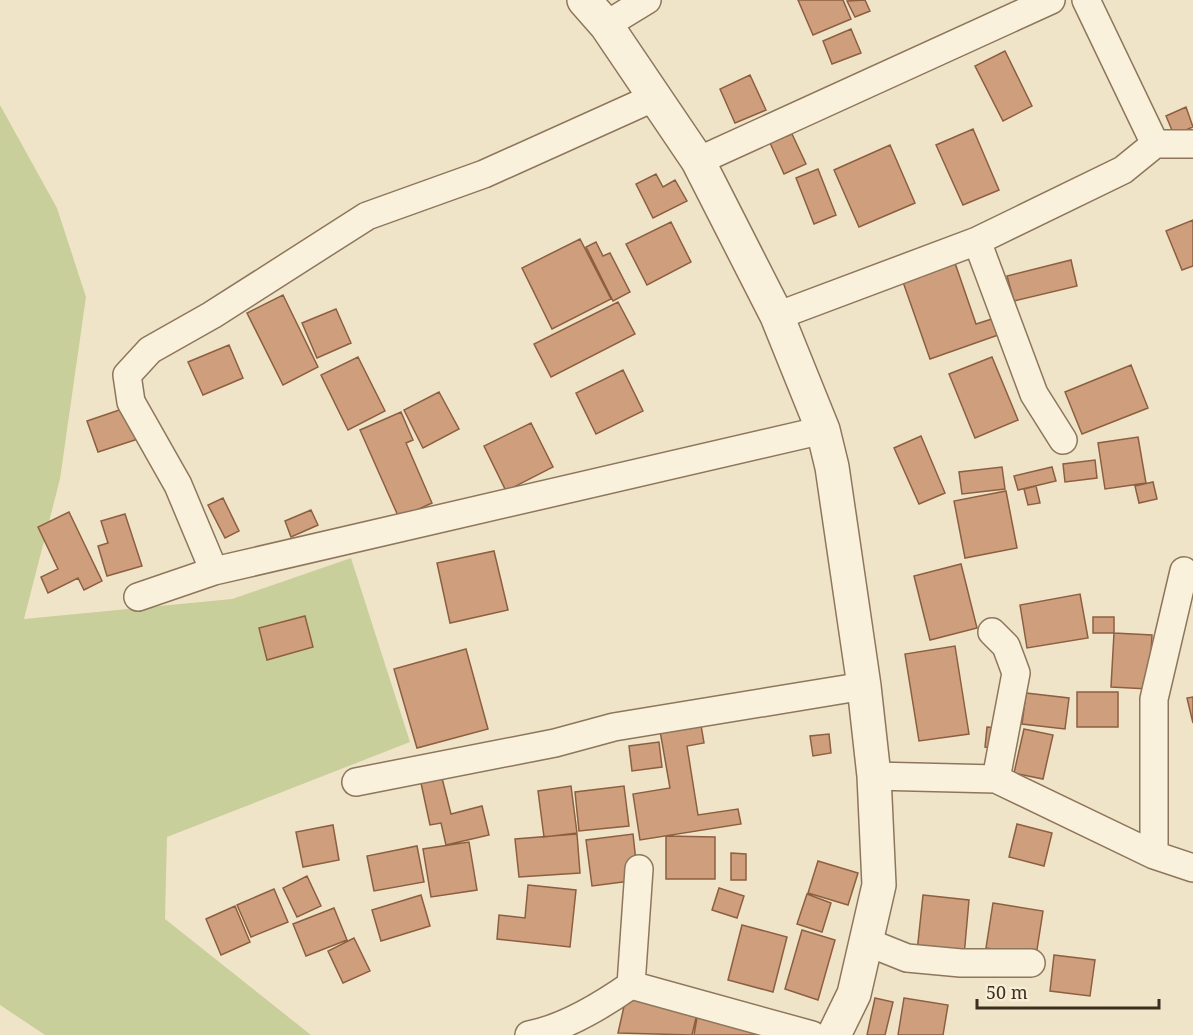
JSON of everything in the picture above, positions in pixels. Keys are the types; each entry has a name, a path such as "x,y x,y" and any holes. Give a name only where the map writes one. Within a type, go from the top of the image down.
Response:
{"street":[{"path":"584,0 606,25 698,161 777,316 823,429 832,467 864,686 874,776 879,885 854,994 834,1035"},
{"path":"606,25 647,0"},
{"path":"698,161 1051,0"},
{"path":"1086,0 1155,144"},
{"path":"214,571 178,485 131,402 127,375 150,350 212,315 367,216 484,174 655,98"},
{"path":"777,316 976,241 1123,170 1155,144 1193,144"},
{"path":"976,241 1034,394 1063,440"},
{"path":"138,597 214,571 823,429"},
{"path":"1154,855 1154,699 1184,571"},
{"path":"992,632 1006,646 1016,673 996,779"},
{"path":"356,782 555,743 614,727 864,686"},
{"path":"874,776 996,779 1154,855 1193,868"},
{"path":"631,985 639,869"},
{"path":"867,942 907,958 961,963 1031,963"},
{"path":"529,1035 544,1032 607,1002 631,985"},
{"path":"631,985 812,1035"}],"green space":[{"path":"0,105 57,208 86,297 60,479 24,619 232,599 351,558 410,742 167,837 165,919 311,1035 45,1035 0,1005"}],"building":[{"path":"798,0 843,0 851,19 813,35"},
{"path":"865,0 870,11 855,17 847,1"},
{"path":"851,29 861,53 832,64 823,41"},
{"path":"1005,51 1032,106 1003,121 975,66"},
{"path":"750,75 766,110 735,123 720,89"},
{"path":"1186,107 1193,127 1174,135 1166,116"},
{"path":"973,129 999,190 963,205 936,145"},
{"path":"792,134 806,164 784,174 770,143"},
{"path":"890,145 915,203 859,227 834,170"},
{"path":"818,169 836,215 814,224 796,178"},
{"path":"656,174 663,187 675,180 687,201 653,218 636,184"},
{"path":"1193,220 1193,266 1182,270 1166,231"},
{"path":"671,222 691,262 647,285 626,244"},
{"path":"580,239 611,299 552,329 522,268"},
{"path":"596,242 603,256 610,253 630,292 613,301 586,247"},
{"path":"1071,260 1077,286 1014,301 1007,276"},
{"path":"955,263 976,324 995,318 1001,334 930,359 903,282"},
{"path":"283,295 318,367 283,385 247,313"},
{"path":"618,302 635,334 551,377 534,344"},
{"path":"336,309 351,343 317,358 302,323"},
{"path":"229,345 243,378 203,395 188,362"},
{"path":"358,357 385,411 348,430 321,375"},
{"path":"992,357 1018,420 975,438 949,374"},
{"path":"1131,365 1148,408 1082,434 1065,392"},
{"path":"623,370 643,411 596,434 576,393"},
{"path":"439,392 459,429 423,448 404,410"},
{"path":"131,406 141,438 98,452 87,421"},
{"path":"401,412 413,440 406,443 432,503 399,518 360,430"},
{"path":"531,423 553,467 506,491 484,446"},
{"path":"921,436 945,493 919,504 894,448"},
{"path":"1138,437 1146,483 1105,489 1098,443"},
{"path":"1095,460 1097,478 1065,482 1063,464"},
{"path":"1002,467 1005,489 962,494 959,472"},
{"path":"1052,467 1056,481 1018,490 1014,476"},
{"path":"1153,482 1157,499 1139,503 1135,486"},
{"path":"1036,486 1040,503 1028,505 1024,489"},
{"path":"1006,491 1017,548 965,558 954,501"},
{"path":"223,498 239,531 225,538 208,505"},
{"path":"311,510 318,525 291,537 285,521"},
{"path":"69,512 102,581 84,590 78,578 48,593 41,577 58,569 38,527"},
{"path":"125,514 142,566 107,576 98,546 108,543 101,521"},
{"path":"494,551 508,610 450,623 437,563"},
{"path":"961,564 977,628 930,640 914,576"},
{"path":"1080,594 1088,638 1027,648 1020,605"},
{"path":"305,616 313,647 267,660 259,628"},
{"path":"1093,617 1114,617 1114,633 1093,633"},
{"path":"1114,633 1152,635 1149,689 1111,687"},
{"path":"955,646 969,734 919,741 905,654"},
{"path":"466,649 488,729 417,748 394,669"},
{"path":"1077,692 1118,692 1118,727 1077,727"},
{"path":"1026,693 1069,698 1065,729 1022,724"},
{"path":"1193,697 1193,723 1187,698"},
{"path":"701,725 704,743 687,746 698,815 738,809 741,824 640,840 633,794 670,788 660,731"},
{"path":"987,727 1004,729 1001,749 985,747"},
{"path":"1024,729 1053,735 1043,779 1014,773"},
{"path":"829,734 831,753 813,756 810,736"},
{"path":"659,742 662,767 632,771 629,746"},
{"path":"442,778 451,814 482,806 489,835 446,845 441,823 430,825 421,783"},
{"path":"571,786 577,833 544,837 538,791"},
{"path":"624,786 629,826 579,831 575,792"},
{"path":"1017,824 1052,833 1044,866 1009,857"},
{"path":"333,825 339,860 303,867 296,832"},
{"path":"577,834 580,873 519,877 515,839"},
{"path":"633,834 638,880 592,886 586,840"},
{"path":"666,836 715,837 715,879 666,879"},
{"path":"469,842 477,890 431,897 423,849"},
{"path":"417,846 424,882 374,891 367,856"},
{"path":"731,853 746,854 746,880 731,880"},
{"path":"818,861 858,873 848,905 808,893"},
{"path":"307,876 321,906 297,917 283,888"},
{"path":"528,885 576,890 570,947 497,939 499,915 525,918"},
{"path":"719,888 744,896 737,918 712,910"},
{"path":"274,889 288,922 251,937 237,905"},
{"path":"807,894 831,903 822,932 797,924"},
{"path":"421,895 430,926 381,941 372,910"},
{"path":"923,895 969,900 964,956 917,952"},
{"path":"993,903 1043,911 1036,956 986,948"},
{"path":"235,906 250,942 221,955 206,919"},
{"path":"334,908 347,940 306,956 293,924"},
{"path":"742,925 787,937 773,992 728,980"},
{"path":"802,930 835,940 818,1000 785,989"},
{"path":"354,938 370,971 343,983 328,951"},
{"path":"1054,955 1095,960 1090,996 1050,991"},
{"path":"627,993 698,1009 692,1035 618,1033"},
{"path":"875,998 893,1002 885,1035 867,1035"},
{"path":"904,998 948,1005 943,1035 898,1035"},
{"path":"698,1012 766,1035 694,1035"}]}
